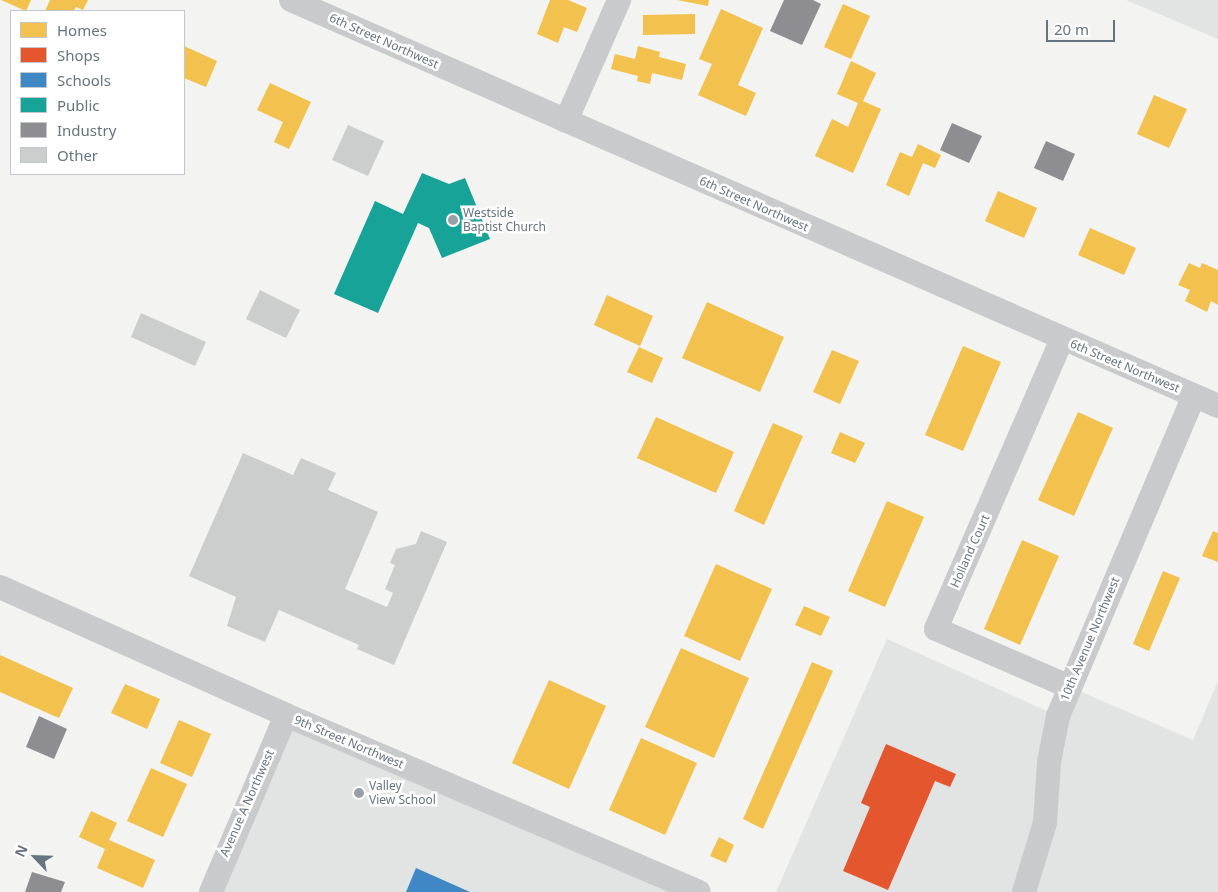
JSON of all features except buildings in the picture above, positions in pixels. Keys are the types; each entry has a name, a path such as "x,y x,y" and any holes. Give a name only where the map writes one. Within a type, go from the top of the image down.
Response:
{"street":[{"name":"6th Street Northwest","path":"291,0 1218,406"},
{"path":"566,121 619,0"},
{"name":"Holland Court","path":"1062,339 936,629 1070,687"},
{"name":"10th Avenue Northwest","path":"1024,892 1045,823 1049,762 1058,716 1194,396"},
{"name":"9th Street Northwest","path":"0,587 286,715 699,892"},
{"name":"Avenue A Northwest","path":"211,892 286,715"}],"shaded area":[{"path":"1126,0 1218,0 1218,39"},
{"path":"887,639 1058,716 1070,687 1193,740 1218,681 1218,892 776,892"},
{"name":"Valley View School","path":"286,715 699,892 213,892"}],"place":[{"name":"Westside Baptist Church","path":"453,220"},
{"name":"Valley View School","path":"359,793"}]}
